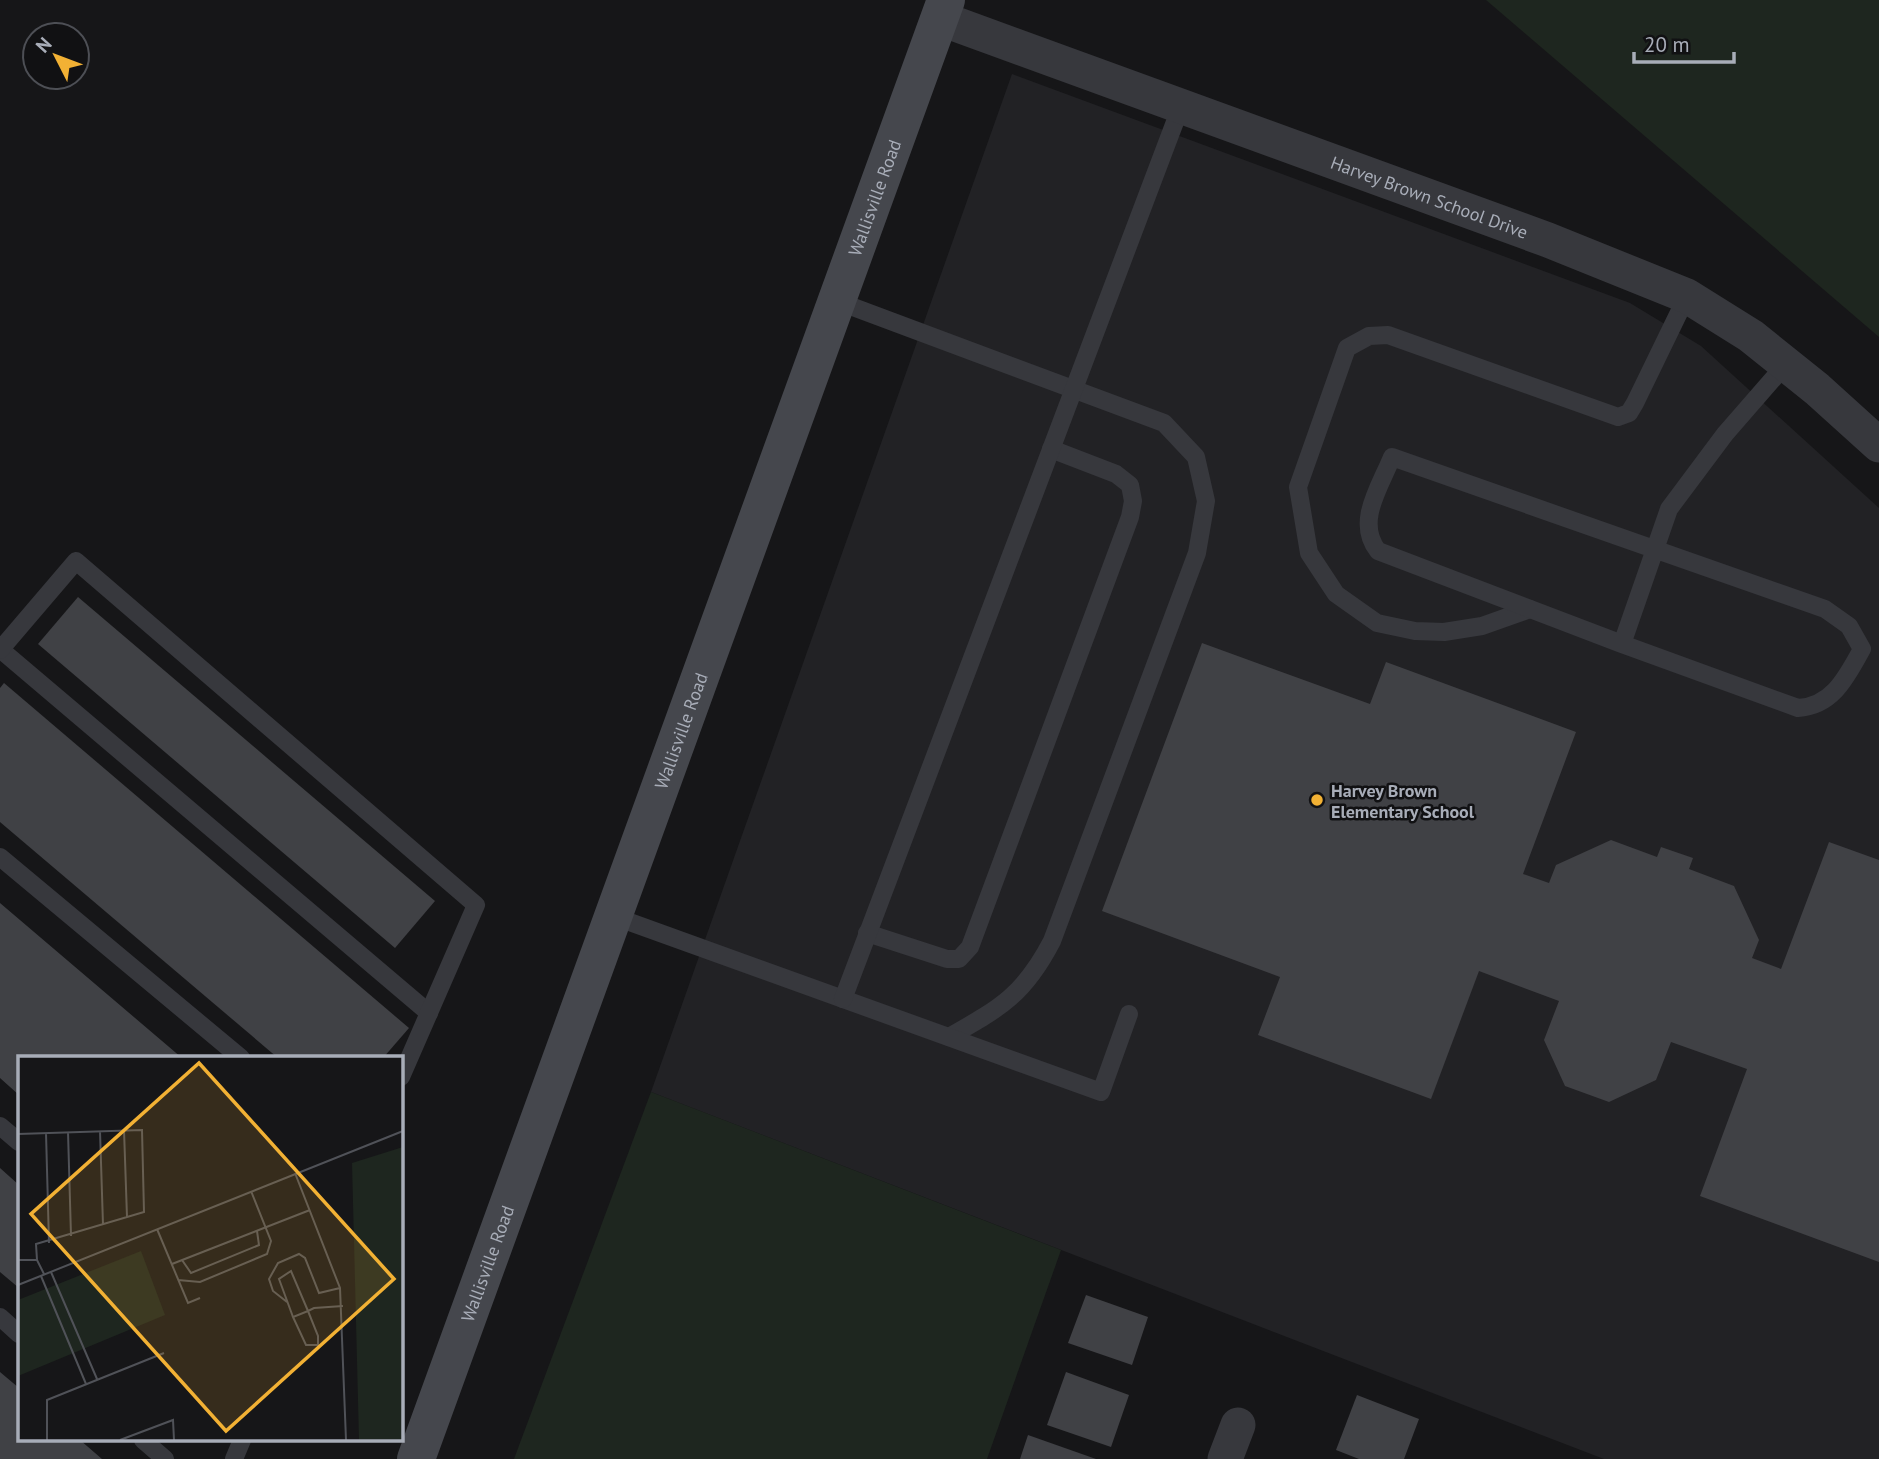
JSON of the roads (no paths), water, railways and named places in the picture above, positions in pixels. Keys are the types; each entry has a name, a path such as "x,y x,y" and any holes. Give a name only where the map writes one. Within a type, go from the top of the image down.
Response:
{"main road":[{"name":"Wallisville Road","path":"416,1459 943,9"}],"street":[{"name":"Harvey Brown School Drive","path":"943,9 1181,106 1559,244 1687,296 1751,336 1879,444"},
{"path":"1225,1459 1238,1424"}],"lane":[{"path":"843,999 1181,106"},
{"path":"1530,609 1482,626 1444,632 1415,631 1377,623 1336,594 1309,553 1298,487 1347,348 1369,336 1388,335 1618,418 1629,413 1635,403 1687,296"},
{"path":"837,301 1164,423 1196,457 1206,501 1197,553 1052,941 1035,973 1014,997 949,1037"},
{"path":"1622,644 1669,509 1724,434 1786,364"},
{"path":"867,933 947,959 960,959 970,947 975,934 1125,530 1133,500 1130,485 1116,474 1051,449"},
{"path":"1392,457 1825,609 1849,626 1862,649 1843,682 1825,701 1813,707 1798,708 1530,609 1378,551 1371,542 1366,521 1392,457"},
{"path":"402,1075 429,1013 476,905 76,561 0,650 429,1013"},
{"path":"0,857 239,1056"},
{"path":"613,916 1101,1092 1129,1014"},
{"path":"0,1126 18,1142"},
{"path":"0,1317 18,1333"},
{"path":"145,1442 165,1459"},
{"path":"233,1459 241,1442"}],"place":[{"name":"Harvey Brown Elementary School","path":"1317,800"}]}
